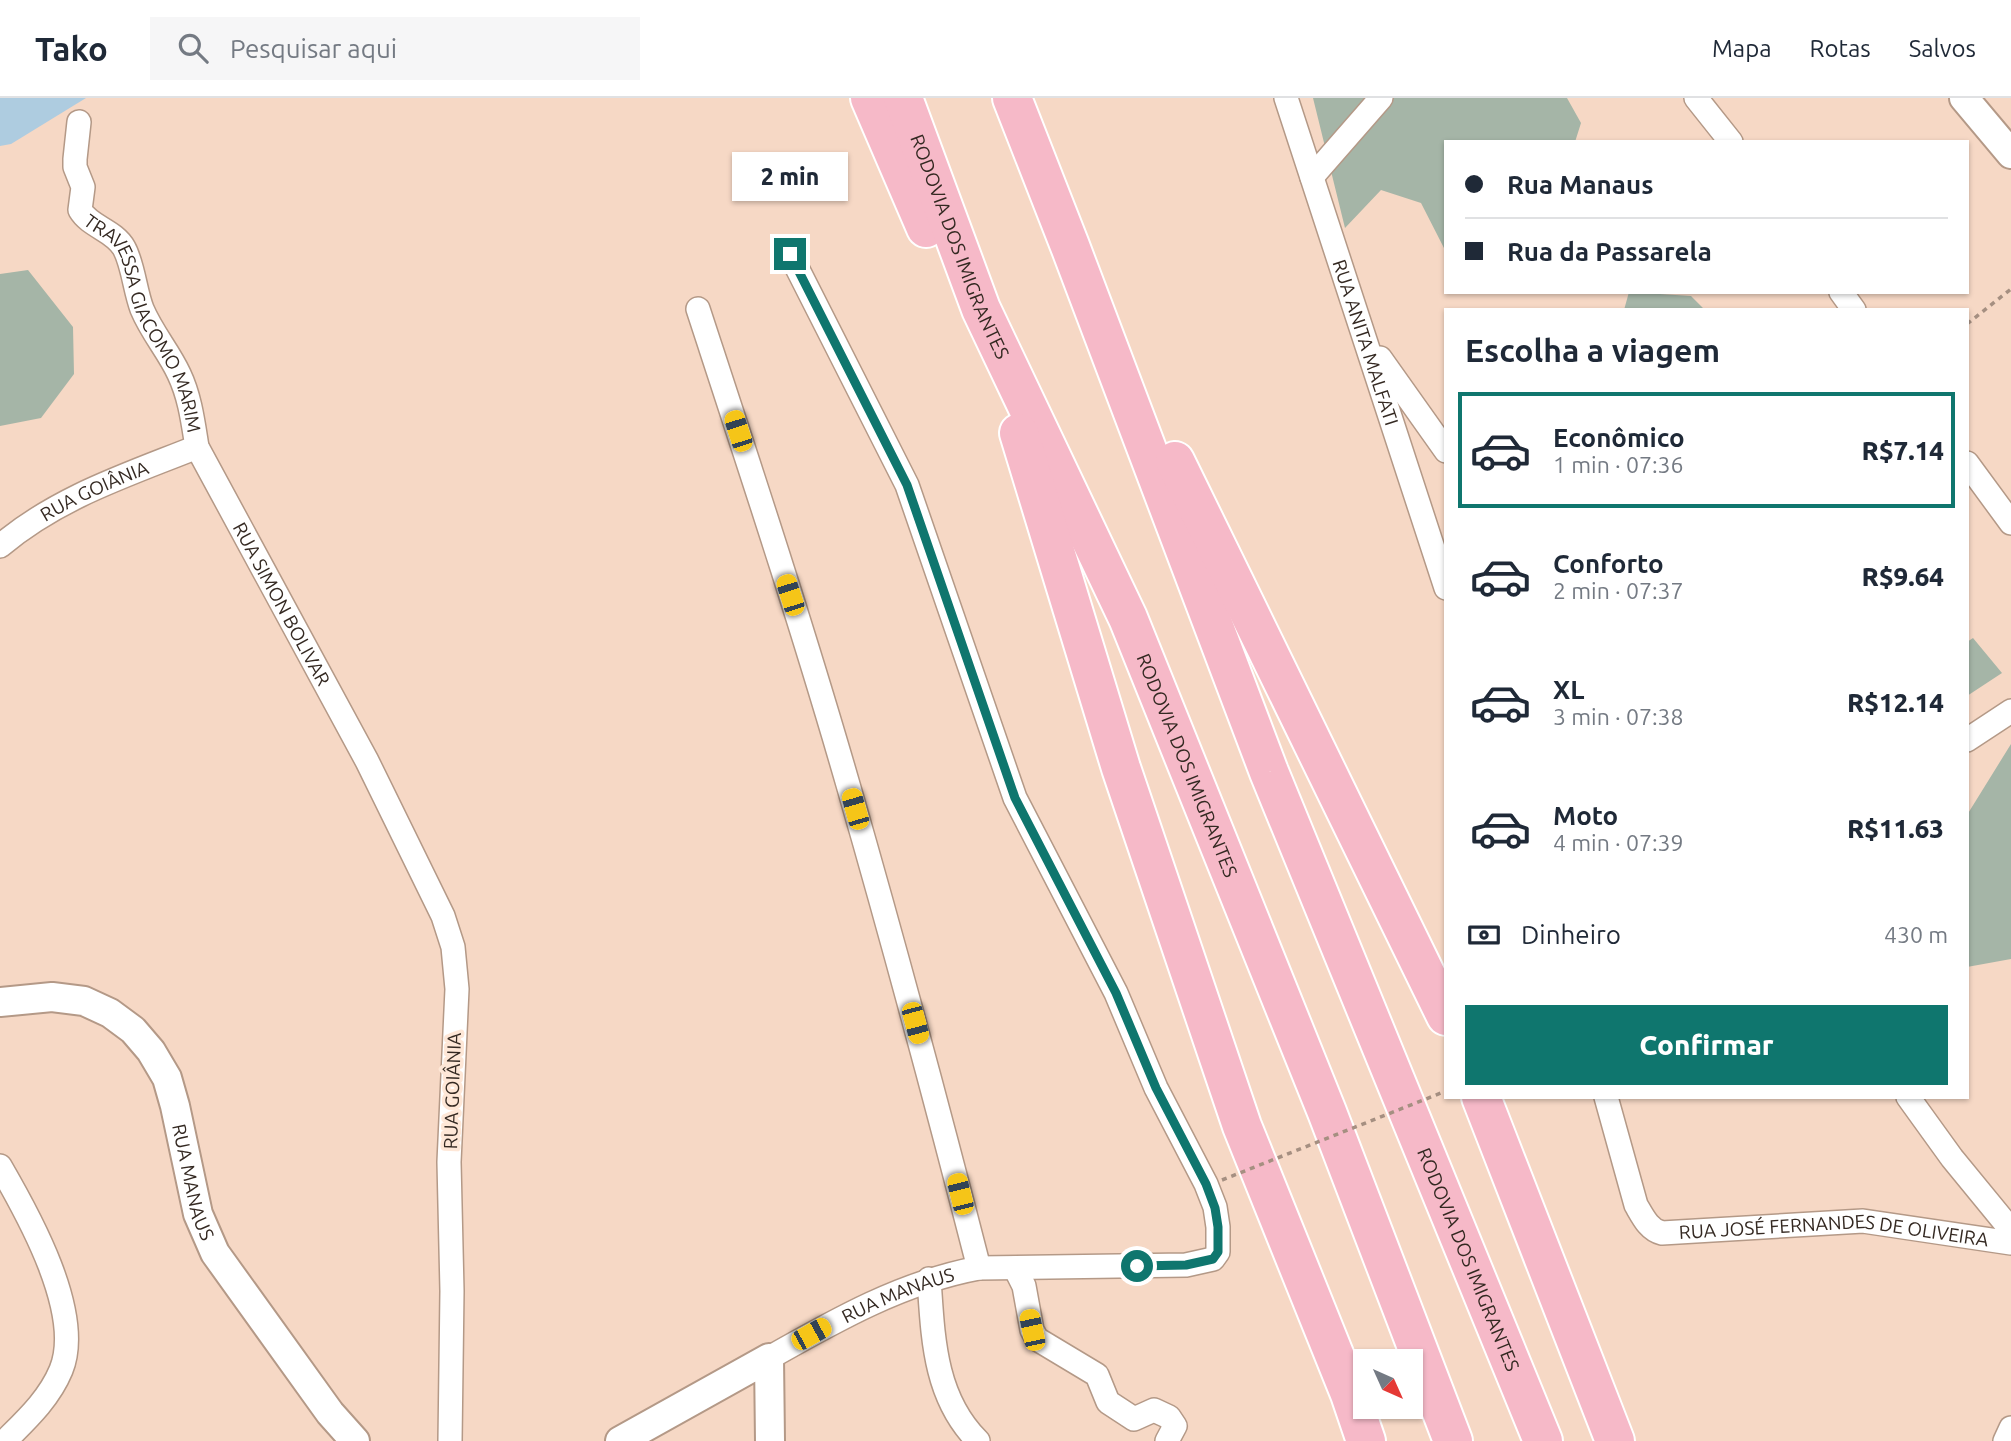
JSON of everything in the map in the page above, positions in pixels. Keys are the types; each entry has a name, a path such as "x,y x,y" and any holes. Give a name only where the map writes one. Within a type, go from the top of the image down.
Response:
{"highway":[{"path":"870,98 921,219 944,259 982,309 1121,768 1242,1126 1366,1441"},
{"name":"RODOVIA DOS IMIGRANTES","path":"903,98 982,309 1128,618 1327,1112 1453,1441"},
{"name":"RODOVIA DOS IMIGRANTES","path":"1012,98 1269,772 1544,1441"},
{"path":"1070,246 1444,1012"},
{"path":"1482,1099 1615,1441"}],"street":[{"name":"RUA ANITA MALFATI","path":"1286,98 1440,548 1444,575"},
{"path":"1312,177 1381,98"},
{"path":"1964,98 2011,154"},
{"path":"1704,101 1730,140"},
{"name":"TRAVESSA GIACOMO MARIM","path":"79,122 75,167 83,187 80,210 108,231 124,248 141,307 180,375 197,447"},
{"name":"RUA MANAUS","path":"620,1441 832,1322 929,1279 979,1268 1186,1265 1206,1262 1216,1256 1219,1245 1215,1208 1206,1184 1156,1088 1116,993 1015,798 907,485 790,254"},
{"path":"698,309 849,786 979,1268"},
{"path":"1366,338 1444,448"},
{"name":"RUA GOIÂNIA","path":"0,546 25,526 71,498 197,447"},
{"name":"RUA SIMON BOLIVAR","path":"197,447 367,761"},
{"path":"1969,466 2011,523"},
{"path":"1969,739 2011,711"},
{"name":"RUA GOIÂNIA","path":"367,761 443,916 453,947 457,989 449,1162 452,1291 450,1441"},
{"name":"RUA MANAUS","path":"0,1002 52,997 84,1001 110,1013 133,1030 151,1051 167,1078 176,1106 198,1214 215,1253 330,1413 355,1441"},
{"name":"RUA JOSÉ FERNANDES DE OLIVEIRA","path":"1607,1099 1636,1205 1644,1219 1655,1231 1662,1234 1863,1221 2011,1243"},
{"path":"1909,1099 1952,1158 2011,1230"},
{"path":"0,1166 14,1191 64,1306 67,1343 61,1369 51,1390 33,1414 5,1441"},
{"path":"1015,1268 1024,1286 1032,1330 1037,1339 1097,1375 1108,1402 1124,1413 1135,1419 1154,1410 1169,1417 1175,1426 1167,1441"},
{"path":"929,1279 936,1353 944,1390 958,1416 978,1441"},
{"path":"769,1358 770,1441"},
{"path":"2004,1441 2011,1428"}],"path":[{"path":"1969,322 2011,289"},
{"path":"1222,1180 1444,1092"}],"green space":[{"path":"1313,98 1567,98 1581,123 1576,140 1444,140 1444,248 1421,203 1381,190 1345,228"},
{"path":"28,270 73,327 74,374 41,418 0,426 0,274"},
{"path":"1628,294 1660,294 1691,296 1703,308 1625,308"},
{"path":"1973,638 2002,673 1969,695 1969,641"},
{"path":"2011,744 2011,959 1969,967 1969,812"}],"water":[{"path":"0,98 86,98 11,144 0,146"}],"route":[{"path":"790,254 907,485 1015,798 1116,993 1156,1088 1206,1184 1215,1208 1219,1245 1213,1259 1186,1265 1137,1266"}]}
